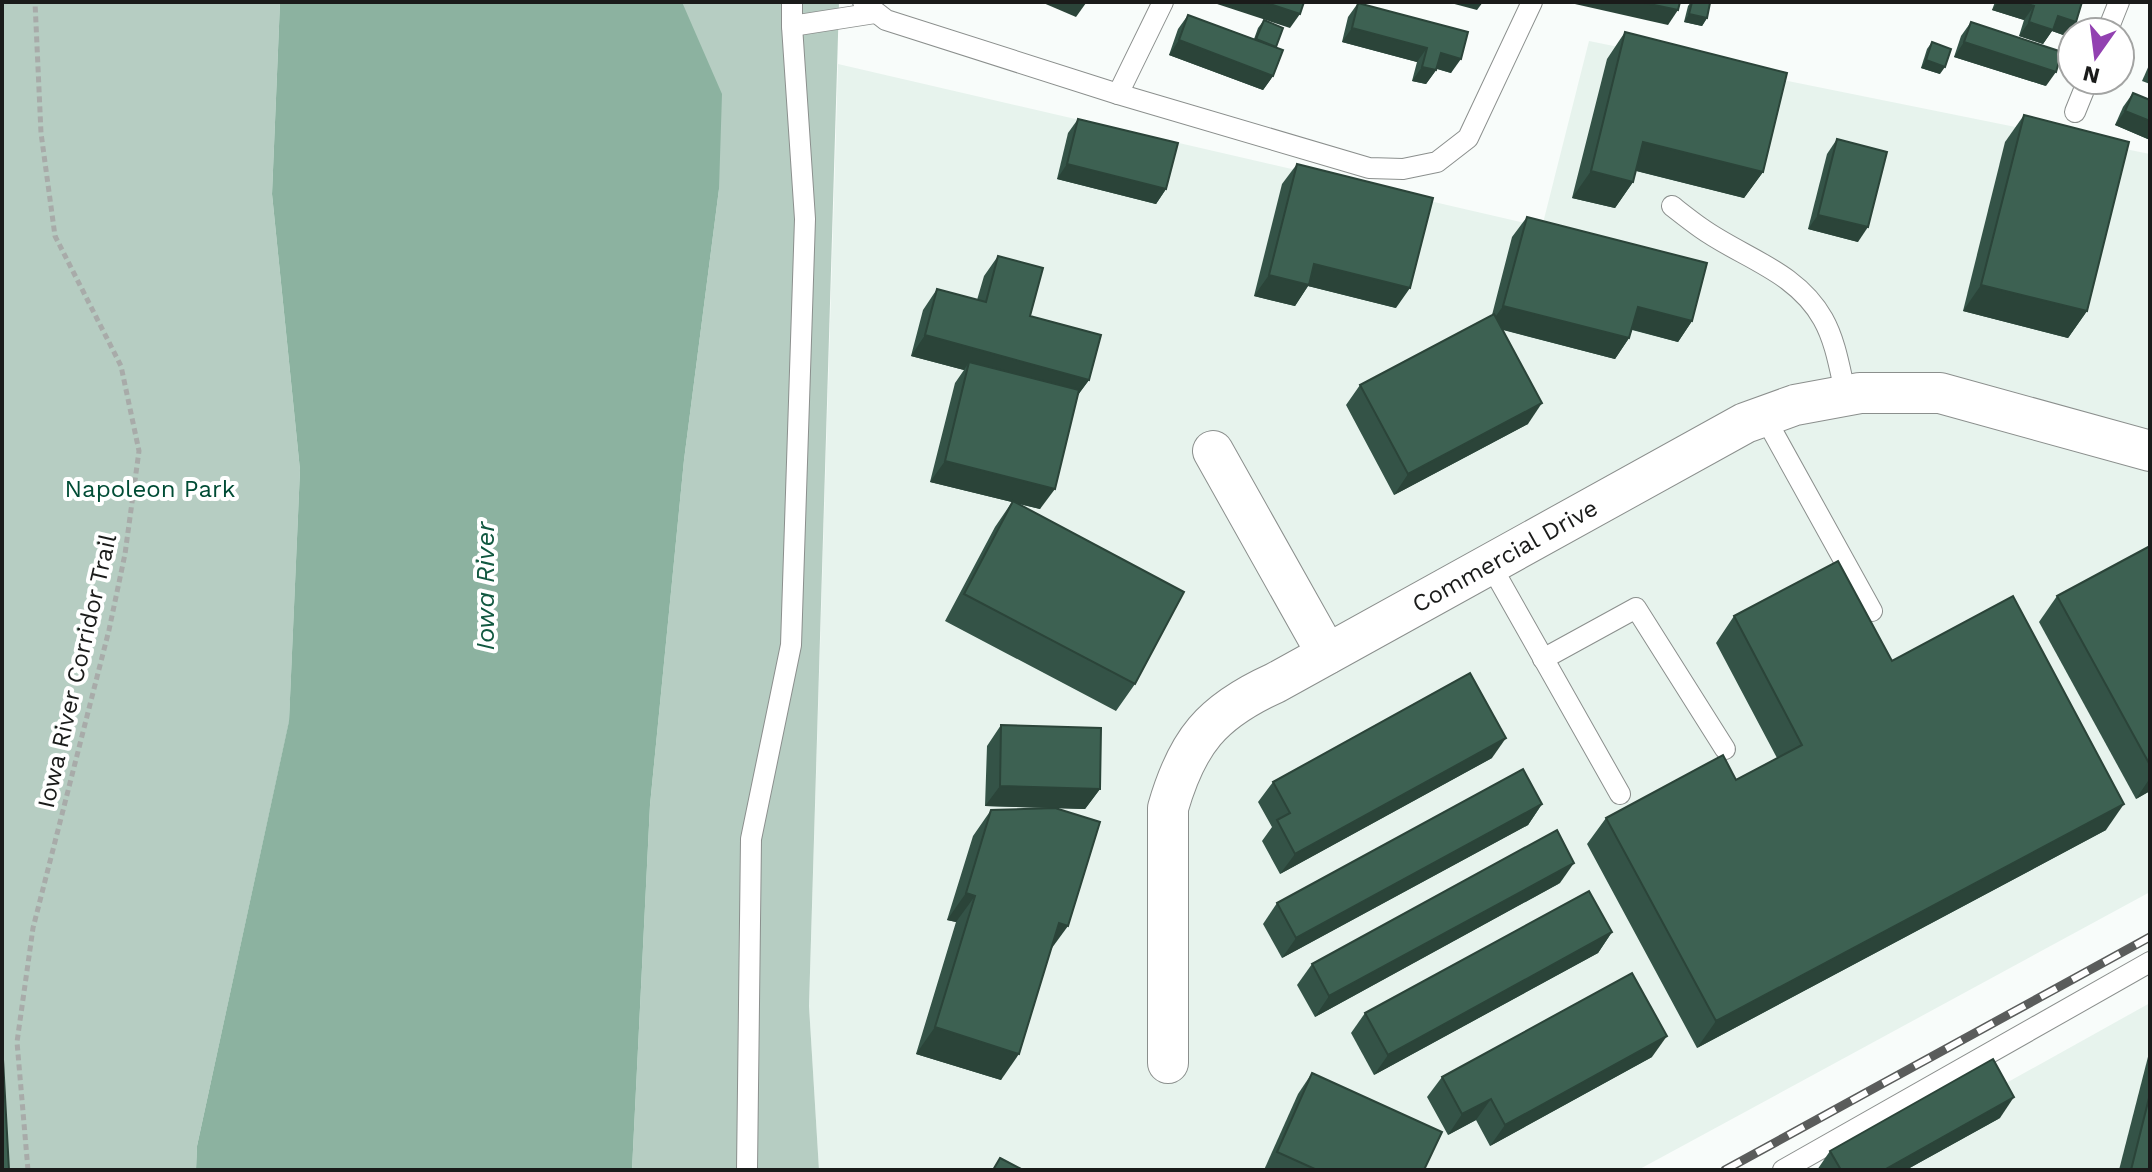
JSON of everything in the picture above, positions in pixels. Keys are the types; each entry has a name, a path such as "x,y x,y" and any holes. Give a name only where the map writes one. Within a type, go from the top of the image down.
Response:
{"street":[{"name":"Commercial Drive","path":"1168,1063 1168,808 1178,772 1194,743 1219,715 1250,694 1745,423 1795,405 1860,393 1940,393 2150,451"},
{"path":"1213,451 1327,654"}],"lane":[{"path":"747,1170 751,839 791,645 805,219 792,2"},
{"path":"1118,94 1163,2"},
{"path":"792,26 869,7 886,20 1118,94 1369,168 1403,169 1437,162 1468,138 1532,2"},
{"path":"2075,112 2082,96"},
{"path":"1672,206 1702,230 1765,263 1802,291 1823,319 1834,347 1846,396"},
{"path":"1764,416 1872,611"},
{"path":"1490,564 1620,794"},
{"path":"1543,659 1636,608 1725,749"},
{"path":"1783,1170 2150,962"}],"path":[{"name":"Iowa River Corridor Trail","path":"28,1170 17,1042 33,928 109,630 125,554 139,451 121,366 55,236 41,133 35,2"}],"shaded area":[{"path":"1589,41 2150,154 2150,892 1638,1170 819,1170 809,1006 838,64 1542,227"},
{"path":"2150,1003 2150,1170 1850,1170"}],"green space":[{"name":"Napoleon Park","path":"2,2 280,2 272,194 300,470 289,722 197,1146 196,1170 2,1170"},
{"path":"682,2 839,2 809,1006 819,1170 632,1170 650,805 684,460 719,189"}],"water":[{"name":"Iowa River","path":"280,2 682,2 722,94 719,189 684,460 650,805 632,1170 196,1170 197,1146 289,721 300,470 272,194"}],"building":[{"path":"1264,2 1304,2 1300,14"},
{"path":"1640,2 1680,2 1678,10"},
{"path":"1692,2 1710,3 1707,18 1689,14"},
{"path":"2022,2 2082,2 2078,16 2056,16 2053,30 2029,22 2034,6"},
{"path":"1358,3 1468,32 1461,59 1441,53 1436,70 1422,67 1427,48 1352,28"},
{"path":"1188,15 1283,50 1273,76 1179,40"},
{"path":"1264,20 1283,28 1276,47 1256,39"},
{"path":"1971,22 2056,50 2056,72 1964,42"},
{"path":"1625,32 1787,73 1763,172 1643,142 1633,182 1591,171"},
{"path":"1932,42 1951,49 1945,67 1926,60"},
{"path":"2136,94 2150,100 2150,121 2125,111 2132,96"},
{"path":"2024,115 2129,142 2087,311 1981,285"},
{"path":"1078,119 1178,143 1166,189 1067,164"},
{"path":"1837,139 1887,152 1868,227 1818,215"},
{"path":"1297,164 1433,198 1410,288 1314,264 1309,285 1269,275"},
{"path":"1527,217 1707,263 1692,321 1638,307 1629,338 1503,306"},
{"path":"998,256 1043,268 1030,316 1101,335 1089,380 925,335 937,289 986,302"},
{"path":"1494,314 1542,403 1408,474 1360,385"},
{"path":"969,362 1079,390 1055,489 945,461"},
{"path":"1013,501 1184,592 1135,684 964,594"},
{"path":"2150,546 2150,765 2057,596"},
{"path":"1838,561 1892,661 2013,596 2124,804 1716,1021 1606,818 1723,755 1736,780 1802,745 1734,616"},
{"path":"1470,673 1506,738 1295,854 1277,820 1290,813 1273,782"},
{"path":"1001,725 1101,728 1100,789 1000,786"},
{"path":"1523,769 1542,804 1296,938 1277,903"},
{"path":"1055,808 1100,822 1068,926 1059,923 1019,1054 935,1027 975,896 966,893 991,810"},
{"path":"1557,830 1574,863 1329,996 1312,964"},
{"path":"1589,891 1612,932 1388,1055 1365,1013"},
{"path":"1632,973 1667,1036 1505,1125 1491,1099 1462,1114 1442,1077"},
{"path":"2,1041 9,1170 2,1170"},
{"path":"1993,1059 2014,1097 1884,1170 1841,1170 1830,1151"},
{"path":"1312,1073 1442,1132 1424,1170 1317,1170 1277,1152"},
{"path":"2150,1094 2150,1170 2131,1170"},
{"path":"1000,1158 1023,1170 993,1170"}],"railway":[{"path":"1725,1170 2150,937"}]}
